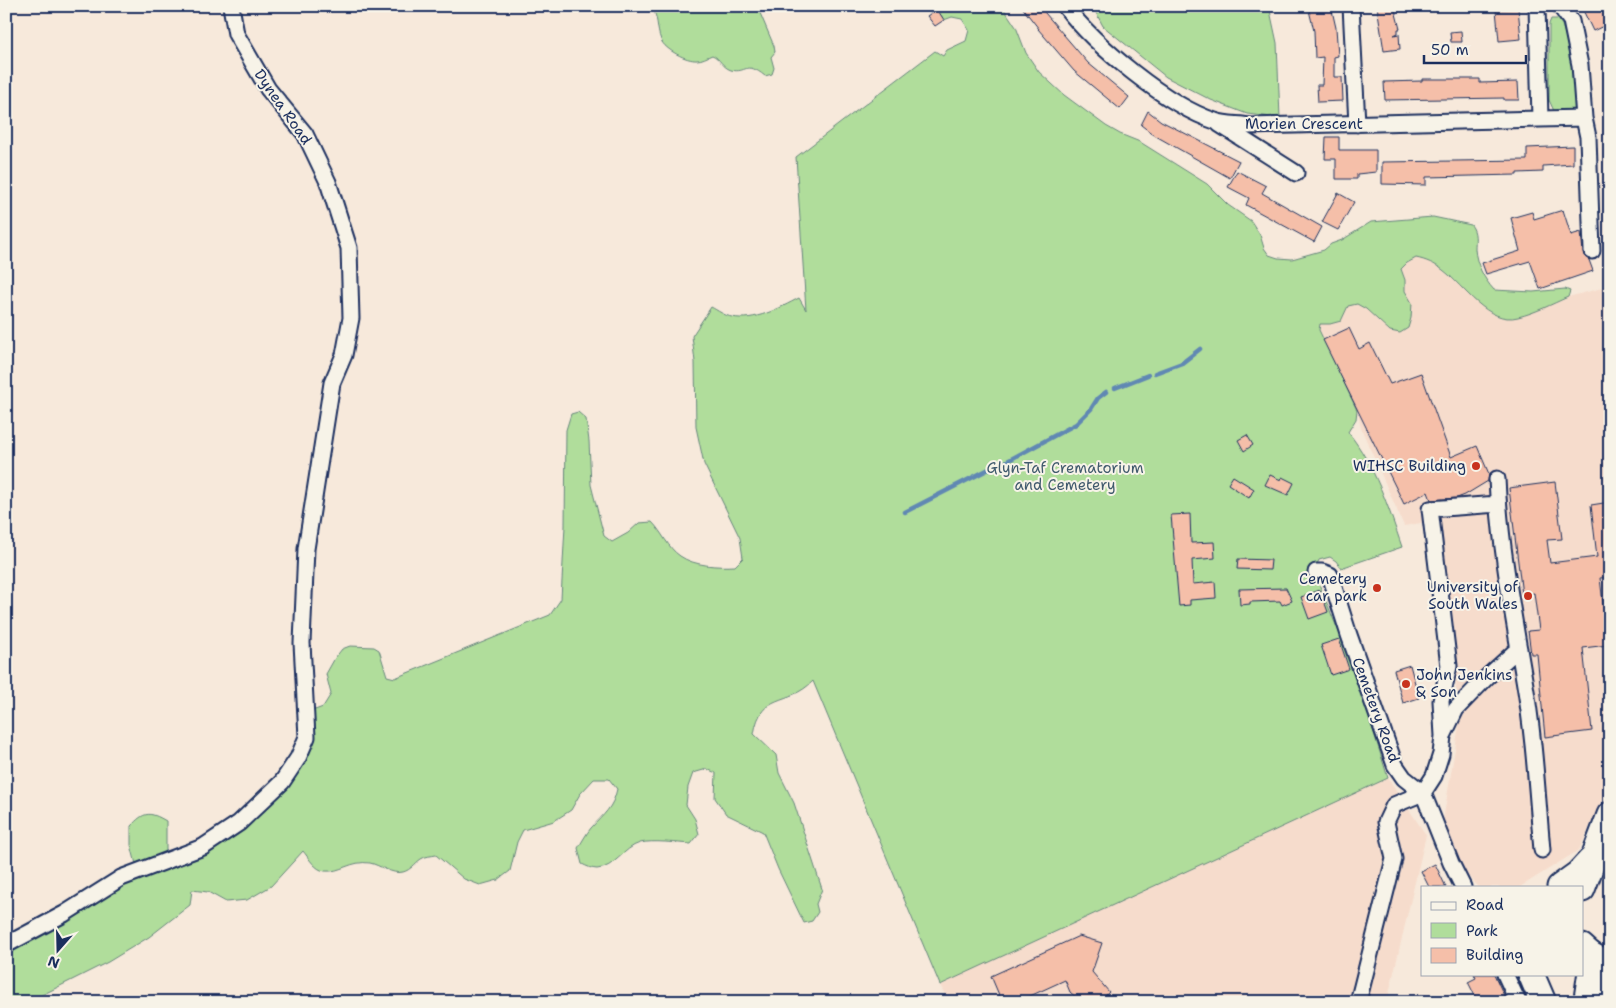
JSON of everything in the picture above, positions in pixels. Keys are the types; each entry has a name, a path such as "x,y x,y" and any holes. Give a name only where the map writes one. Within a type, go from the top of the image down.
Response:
{"highway":[{"path":"1587,1002 1595,956"},
{"path":"1606,1002 1610,981"}],"main road":[{"path":"1583,886 1610,815"},
{"path":"1561,886 1578,874 1593,858"},
{"path":"1532,976 1543,1002"}],"street":[{"name":"Dynea Road","path":"6,945 64,914 121,878 203,846 239,823 282,782 298,758 307,737 302,643 306,549 332,383 344,354 351,318 349,248 328,182 305,134 268,89 236,34 231,6"},
{"name":"Morien Crescent","path":"1065,6 1111,54 1140,77 1189,109 1216,122 1249,126 1584,118"},
{"path":"1351,6 1357,124"},
{"path":"1537,6 1540,119"},
{"path":"1560,6 1571,21 1580,65 1584,118 1588,136 1592,251"},
{"path":"1216,122 1296,173"},
{"path":"1497,478 1498,504 1512,615 1528,706 1542,850"},
{"path":"1358,1002 1394,859 1386,822 1394,805 1423,793 1434,776 1441,754 1443,736 1441,701 1449,666 1430,509 1498,504"},
{"name":"Cemetery Road","path":"1316,572 1330,575 1395,765 1404,778 1423,793"},
{"path":"1443,736 1456,709 1486,677 1518,648"},
{"path":"1423,793 1450,863 1462,886"},
{"path":"1506,976 1518,1002"}],"shaded area":[{"name":"University of South Wales","path":"1416,257 1427,260 1444,271 1489,312 1555,303 1568,297 1610,286 1610,783 1579,850 1522,886 1478,886 1460,868 1450,847 1443,821 1459,725 1437,520 1404,526 1361,428 1357,410 1319,330 1320,324 1341,321 1348,305 1357,304 1366,309 1390,331 1412,304 1405,291 1405,280 1401,269"},
{"path":"1388,778 1426,835 1387,1002 949,1002 940,985"}],"green space":[{"path":"651,6 757,6 774,46 775,52 771,57 774,68 772,74 765,76 750,68 736,71 731,70 712,55 703,59 693,60 677,54 663,44"},
{"name":"Glyn-Taf Crematorium and Cemetery","path":"935,6 1002,6 1016,27 1026,53 1039,72 1064,95 1106,126 1140,142 1207,184 1228,205 1251,221 1269,255 1292,259 1324,250 1331,244 1342,240 1371,222 1433,217 1471,225 1475,234 1475,249 1479,266 1494,290 1533,292 1565,289 1570,291 1568,297 1543,308 1518,317 1507,318 1487,310 1434,264 1416,258 1401,269 1405,280 1405,291 1412,303 1408,328 1400,333 1390,331 1366,309 1357,304 1348,306 1341,321 1320,324 1319,330 1357,410 1356,419 1348,432 1373,473 1386,502 1402,547 1341,568 1330,557 1319,560 1316,566 1319,584 1354,669 1388,778 940,985 813,681 804,689 769,705 758,720 754,734 776,755 779,773 794,803 822,889 816,904 818,912 812,921 804,923 778,869 763,832 726,814 715,798 716,773 707,769 693,773 688,787 686,805 695,819 699,834 691,844 645,842 629,849 614,862 603,868 595,869 582,864 578,848 589,830 610,806 617,789 609,779 594,779 580,794 571,810 554,821 523,830 517,842 510,871 498,880 480,885 464,879 436,855 423,858 411,868 399,873 370,863 357,863 336,870 325,871 315,866 303,851 271,886 247,900 226,902 208,892 192,890 190,905 149,937 108,962 28,1002 6,1002 6,944 138,872 131,845 131,826 140,818 151,814 166,821 166,860 203,847 298,758 307,713 323,707 331,694 326,674 342,649 350,646 374,647 379,650 387,676 395,678 550,615 561,599 565,526 566,430 571,414 578,412 586,419 591,485 604,536 612,542 628,533 639,523 652,522 676,553 692,562 714,566 735,566 743,558 740,538 704,464 696,427 695,362 692,336 711,307 729,316 749,318 767,313 799,298 806,310 796,157 935,51 943,56 947,50 966,41 969,30 962,19 952,17 944,20"},
{"path":"1096,6 1269,6 1277,43 1280,118 1247,114 1211,100 1166,77 1103,26 1095,11"},
{"path":"1551,19 1558,19 1562,25 1576,68 1578,108 1572,114 1554,111 1549,100 1549,24"}],"building":[{"path":"1021,6 1039,6 1088,63 1129,97 1120,109 1074,71"},
{"path":"1308,6 1331,6 1336,28 1338,56 1334,57 1334,77 1342,77 1343,101 1318,102 1317,85 1322,85 1323,57 1315,58 1314,31"},
{"path":"1377,6 1394,6 1400,29 1394,35 1399,34 1400,49 1384,51"},
{"path":"1581,6 1602,6 1610,23 1593,31"},
{"path":"1518,8 1521,39 1499,41 1496,10"},
{"path":"937,9 944,20 935,26 927,16"},
{"path":"1461,31 1462,42 1451,42 1450,32"},
{"path":"1422,79 1480,79 1480,83 1518,82 1519,100 1504,100 1504,98 1385,100 1384,82 1422,81"},
{"path":"1148,111 1161,121 1239,161 1230,178 1154,135 1141,125"},
{"path":"1326,137 1339,137 1339,150 1376,150 1376,172 1357,174 1357,179 1336,179 1336,159 1325,159"},
{"path":"1573,146 1573,164 1543,166 1543,172 1517,173 1517,175 1426,177 1426,185 1382,184 1382,162 1527,160 1527,148"},
{"path":"1237,171 1266,186 1262,193 1322,227 1314,242 1246,205 1249,198 1228,187"},
{"path":"1338,193 1354,202 1338,230 1322,222"},
{"path":"1563,210 1571,235 1581,232 1584,256 1589,260 1593,271 1540,289 1530,261 1486,274 1482,263 1520,251 1511,218 1532,212 1534,219"},
{"path":"1349,328 1359,349 1370,343 1390,384 1421,373 1451,457 1477,446 1489,474 1488,481 1457,498 1431,500 1428,492 1404,504 1323,340"},
{"path":"1247,435 1253,445 1244,451 1238,440"},
{"path":"1270,475 1281,480 1282,477 1294,483 1288,495 1265,485"},
{"path":"1233,476 1254,489 1249,498 1228,484"},
{"path":"1555,482 1562,539 1547,540 1550,563 1597,557 1591,505 1610,502 1610,577 1600,578 1608,645 1583,648 1592,731 1545,737 1537,654 1531,654 1528,631 1539,630 1534,593 1522,595 1509,488"},
{"path":"1190,514 1191,543 1214,542 1215,558 1192,560 1193,584 1215,582 1216,598 1190,600 1190,605 1179,606 1171,515"},
{"path":"1238,559 1271,560 1270,570 1237,569"},
{"path":"1286,588 1292,601 1282,605 1280,601 1250,602 1250,604 1240,605 1239,589"},
{"path":"1320,590 1328,612 1309,619 1301,597"},
{"path":"1339,639 1349,669 1331,675 1321,645"},
{"name":"John Jenkins & Son","path":"1410,665 1419,698 1403,703 1394,670"},
{"path":"1435,864 1446,886 1428,886 1421,871"},
{"path":"1079,936 1102,943 1092,972 1109,992 1100,1002 1081,1002 1070,992 1065,980 1017,1002 1002,1002 991,976"},
{"path":"1475,976 1495,976 1507,1002 1478,1002 1468,982 1476,978"}],"waterway":[{"path":"1155,373 1182,363 1200,349"},
{"path":"1115,388 1148,375"},
{"path":"1000,465 1076,424 1091,409 1098,398 1106,392"},
{"path":"905,512 991,468"}],"place":[{"name":"WIHSC Building","path":"1476,466"},
{"name":"Cemetery car park","path":"1377,588"},
{"name":"University of South Wales","path":"1528,596"},
{"name":"John Jenkins & Son","path":"1406,684"}]}
